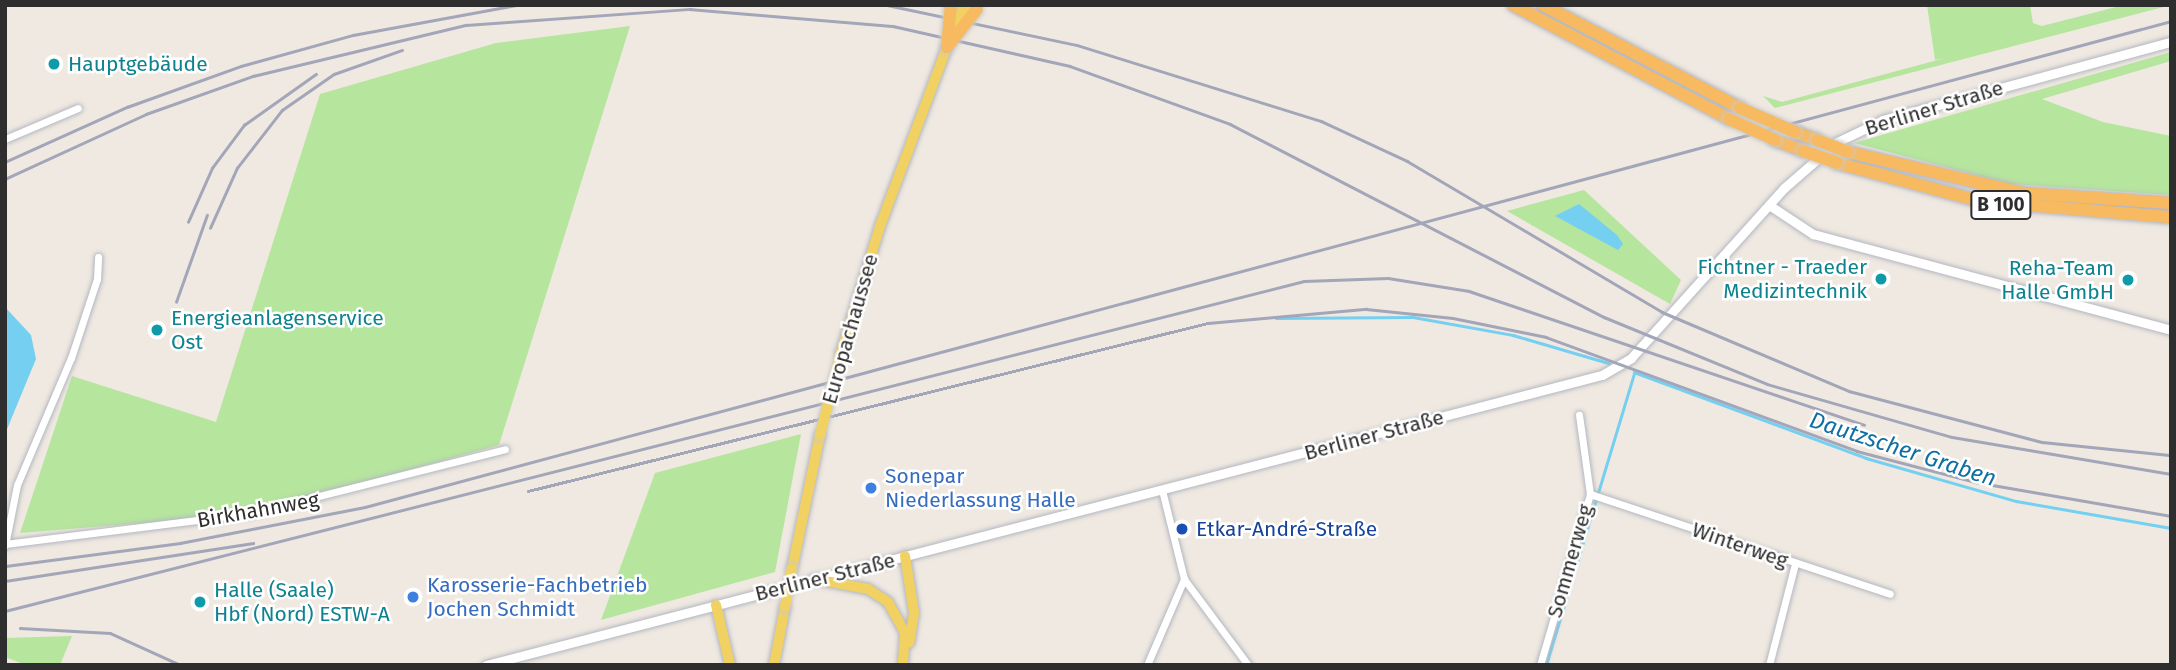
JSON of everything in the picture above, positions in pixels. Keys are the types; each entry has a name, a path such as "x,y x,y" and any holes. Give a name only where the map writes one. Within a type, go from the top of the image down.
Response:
{"highway":[{"path":"947,47 951,5"},
{"name":"B 100","path":"1513,5 1729,120 1837,163 2006,206 2171,217"},
{"name":"B 100","path":"1543,5 1740,108 1848,152 2023,193 2171,203"},
{"path":"947,47 972,6"}],"main road":[{"name":"Europachaussee","path":"775,663 820,435 841,353 880,226 947,47"},
{"path":"903,664 915,613 905,556"},
{"path":"815,579 868,589 888,602 905,633 903,664"},
{"path":"716,605 730,665"}],"street":[{"name":"Berliner Straße","path":"485,665 1613,371 1769,205 1829,147 1876,123 2171,42"},
{"path":"5,139 78,108"},
{"path":"1769,205 1813,234 2171,330"},
{"name":"Birkhahnweg","path":"98,257 97,279 71,358 17,485 5,545 247,514 505,449"},
{"name":"Sommerweg","path":"1540,665 1594,496 1579,415"},
{"path":"1162,490 1184,579 1248,665"},
{"name":"Winterweg","path":"1594,496 1891,594"},
{"path":"1769,665 1795,564"},
{"path":"1147,665 1184,579"}],"green space":[{"path":"1927,5 2030,5 2033,23 2042,26 2124,5 2171,5 1775,108 1763,96 1782,102 1945,58 1935,60"},
{"path":"630,26 499,445 323,494 179,520 20,533 72,376 216,422 320,94 496,43"},
{"path":"2171,52 2171,61 2042,99 2103,122 2171,136 2171,195 2011,184 1854,143"},
{"path":"1584,190 1681,280 1670,304 1507,211"},
{"path":"801,434 775,572 601,620 655,473"},
{"path":"72,636 60,665 26,665 5,657 5,638"}],"water":[{"path":"1579,204 1617,235 1623,244 1618,250 1555,216"},
{"path":"5,307 31,335 36,359 5,434"}],"waterway":[{"path":"1276,318 1413,317 1513,335 1609,363"},
{"name":"Dautzscher Graben","path":"1634,372 1866,458 2016,501 2171,528"},
{"path":"1546,665 1634,374"}],"railway":[{"path":"5,162 127,107 241,66 353,35 517,5"},
{"path":"887,5 1077,45 1321,121 1407,161 1662,312 1849,391 2042,442 2171,455"},
{"path":"5,179 146,114 253,76 466,25 690,9 893,26 1070,66 1230,124 1604,317 1767,384 1952,437 2171,474"},
{"path":"5,566 180,543 365,507 2171,21"},
{"path":"210,228 237,168 282,110 334,74 402,50"},
{"path":"188,222 212,168 244,125 316,74"},
{"path":"176,302 207,215"},
{"path":"5,611 1304,281 1388,278 1469,291 1864,425"},
{"path":"528,491 1208,323 1366,309 1453,318 1546,337 1857,451 1975,482 2171,516"},
{"path":"5,581 253,543"},
{"path":"20,628 110,633 181,665"}],"place":[{"name":"Hauptgebäude","path":"54,64"},
{"name":"Fichtner - Traeder Medizintechnik","path":"1881,279"},
{"name":"Reha-Team Halle GmbH","path":"2128,280"},
{"name":"Energieanlagenservice Ost","path":"157,330"},
{"name":"Sonepar Niederlassung Halle","path":"871,488"},
{"name":"Etkar-André-Straße","path":"1182,529"},
{"name":"Karosserie-Fachbetrieb Jochen Schmidt","path":"413,597"},
{"name":"Halle (Saale) Hbf (Nord) ESTW-A","path":"200,602"}]}
